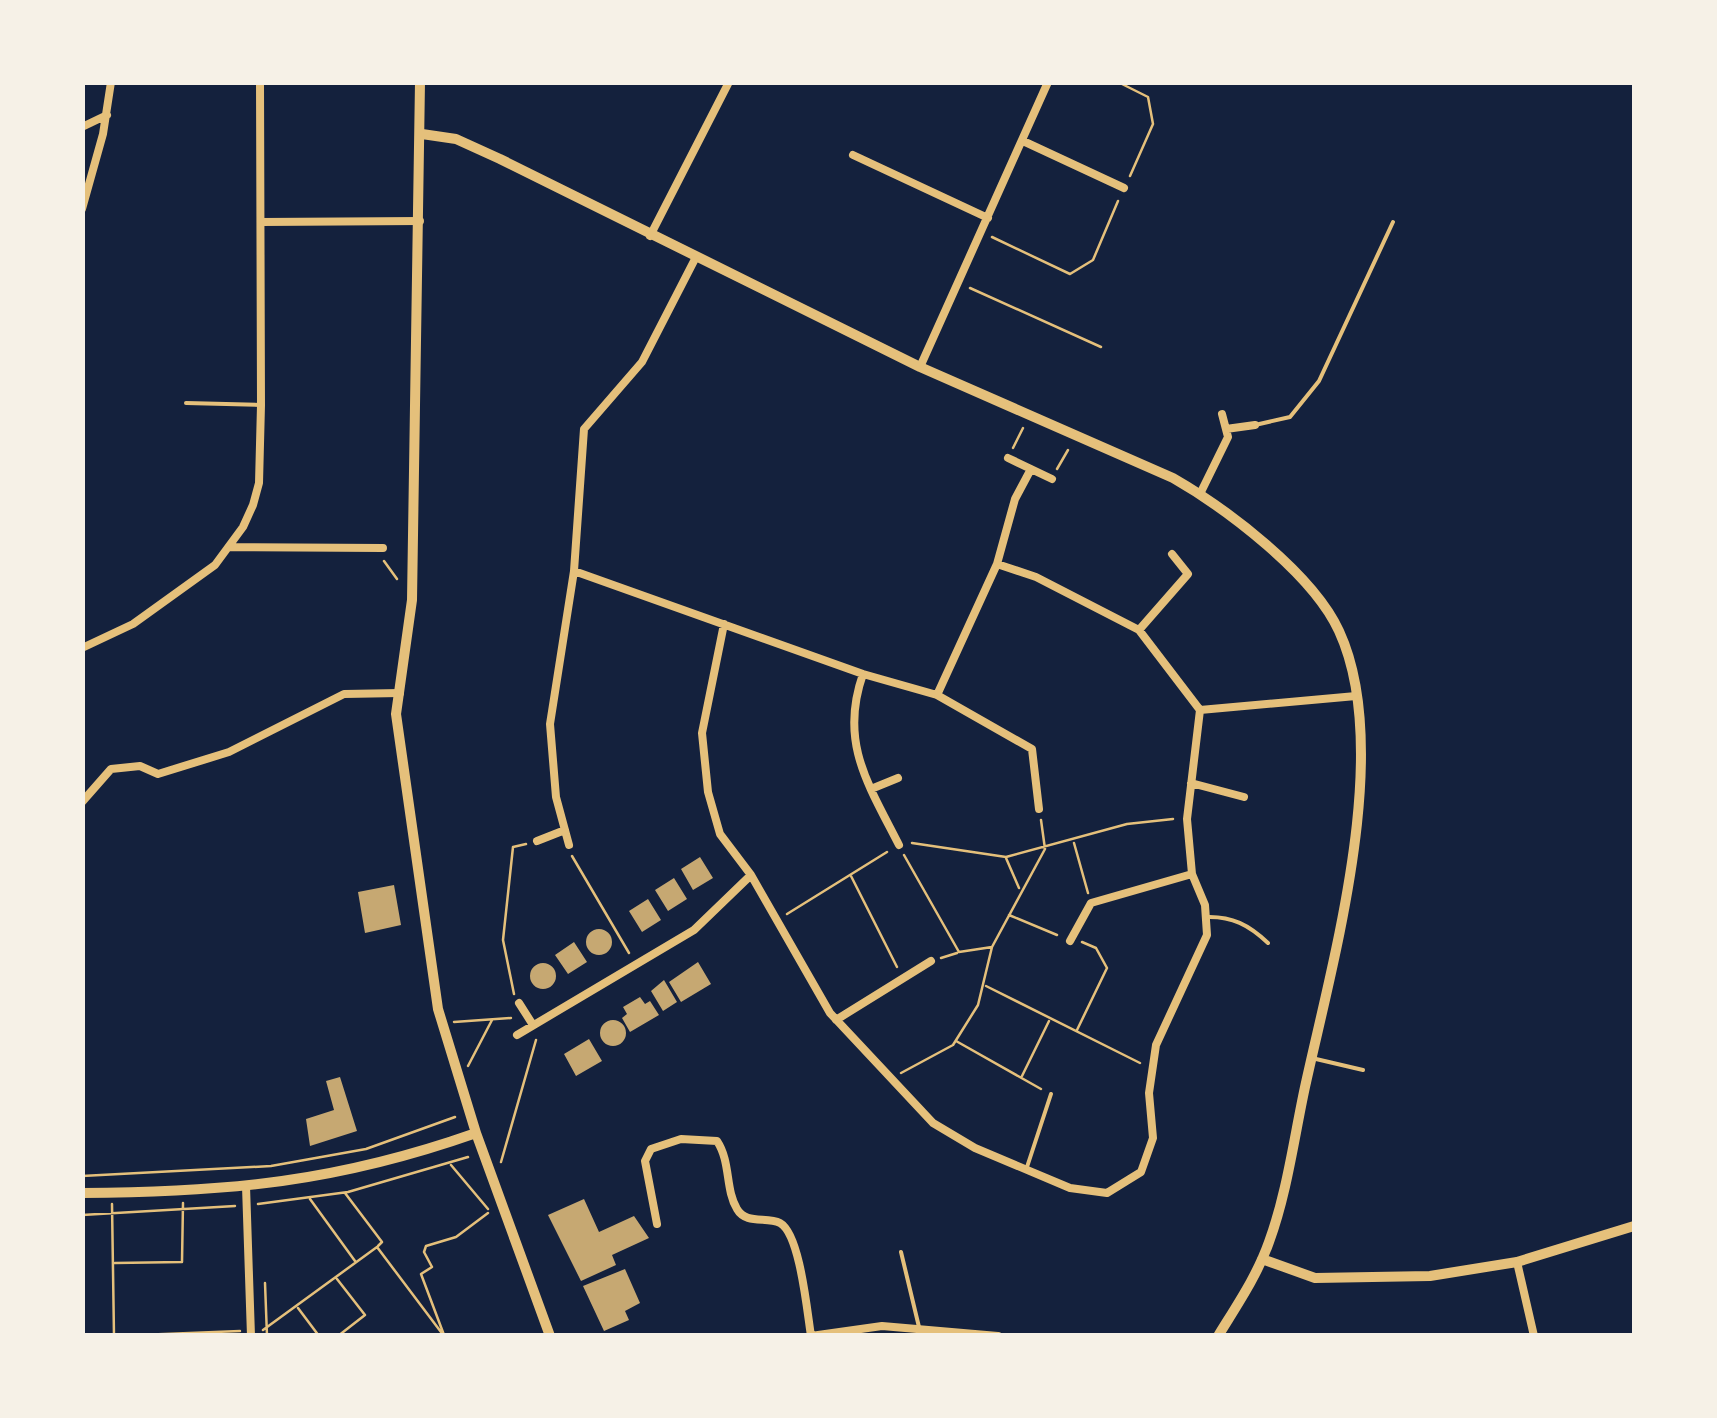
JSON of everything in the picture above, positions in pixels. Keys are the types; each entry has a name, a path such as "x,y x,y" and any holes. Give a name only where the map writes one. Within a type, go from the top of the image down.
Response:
{"street":[{"path":"82,209 107,115 111,82"},
{"path":"82,648 134,624 178,596 230,547 243,527 259,483 260,82"},
{"path":"420,82 412,600 396,714 442,1022 476,1133 550,1336"},
{"path":"650,236 729,82"},
{"path":"920,367 1048,82"},
{"path":"82,127 107,115"},
{"path":"422,134 470,146 920,367 1200,494 1269,550 1322,602 1341,634 1356,696 1361,742 1358,808 1312,1058 1276,1221 1262,1258 1218,1336"},
{"path":"1023,141 1124,188"},
{"path":"852,154 988,218"},
{"path":"261,222 420,221"},
{"path":"569,846 556,797 550,724 574,570 584,429 642,362 695,259"},
{"path":"1200,494 1228,437 1222,414"},
{"path":"1226,429 1254,425"},
{"path":"1008,458 1052,479"},
{"path":"938,695 997,564 1015,498 1031,470"},
{"path":"230,547 379,548"},
{"path":"1139,630 1188,574 1172,554"},
{"path":"724,624 702,733 708,792 720,834 751,875 836,1020 933,1123 974,1148 1028,1167 1070,1188 1107,1193 1141,1172 1153,1138 1152,1070 1156,1045 1207,935 1206,917 1192,874 1188,819 1200,710 1139,630 1036,577 997,564"},
{"path":"574,570 863,674 938,695 1032,749 1039,809"},
{"path":"863,674 851,708 857,760 899,845"},
{"path":"82,802 111,769 140,766 158,774 229,752 344,694 400,693"},
{"path":"1200,710 1356,696"},
{"path":"871,789 898,778"},
{"path":"1191,783 1244,797"},
{"path":"537,841 565,830"},
{"path":"1071,939 1091,904 1192,874"},
{"path":"517,1035 530,1021 543,1020 707,921 751,875"},
{"path":"836,1020 930,961"},
{"path":"520,1002 530,1021"},
{"path":"82,1193 246,1186 372,1168 476,1133"},
{"path":"657,1224 645,1161 651,1149 681,1139 717,1141 725,1153 737,1209 748,1218 778,1222 792,1233 811,1336 859,1328 919,1327 998,1336"},
{"path":"246,1186 250,1333"},
{"path":"1262,1258 1302,1274 1331,1279 1430,1276 1517,1262 1634,1226"},
{"path":"1517,1262 1534,1336"}],"lane":[{"path":"1254,425 1290,417 1320,381 1393,222"},
{"path":"186,403 261,405"},
{"path":"1206,917 1226,916 1251,928 1268,943"},
{"path":"1312,1058 1363,1070"},
{"path":"1028,1167 1050,1094"},
{"path":"901,1252 919,1327"}],"path":[{"path":"982,232 1070,274 1093,260 1153,124 1148,97 1118,82"},
{"path":"960,284 1101,347"},
{"path":"1008,458 1030,416"},
{"path":"1052,479 1076,436"},
{"path":"379,548 412,600"},
{"path":"889,1078 956,1041 985,985 992,947 1045,848 1039,809"},
{"path":"777,920 899,845 914,842 1006,857 1145,820 1188,819"},
{"path":"520,1002 502,940 514,847 537,841"},
{"path":"1074,841 1091,904"},
{"path":"899,845 959,952"},
{"path":"569,846 575,864 636,964"},
{"path":"1006,857 1020,891"},
{"path":"850,875 902,978"},
{"path":"1008,914 1096,948 1107,968 1076,1032"},
{"path":"930,961 992,947"},
{"path":"985,985 1152,1070"},
{"path":"1021,1078 1050,1018"},
{"path":"458,1075 472,1062 493,1019"},
{"path":"495,1185 543,1020"},
{"path":"442,1022 530,1021"},
{"path":"956,1041 1050,1094"},
{"path":"82,1176 271,1166 366,1149 470,1112"},
{"path":"82,1215 182,1212 310,1200 450,1164 484,1151"},
{"path":"444,1336 422,1274 432,1267 424,1252 426,1246 456,1237 492,1210 450,1164"},
{"path":"113,1263 182,1262 183,1191"},
{"path":"112,1193 114,1336 267,1333 382,1242 344,1193"},
{"path":"310,1200 356,1263"},
{"path":"377,1247 444,1336"},
{"path":"336,1278 366,1316 338,1336"},
{"path":"264,1282 267,1333"},
{"path":"298,1307 319,1336"}],"building":[{"path":"700,857 713,878 693,890 681,869"},
{"path":"674,878 687,899 668,911 655,890"},
{"path":"394,885 401,925 365,933 358,892"},
{"path":"648,899 661,920 642,932 629,911"},
{"path":"599,929 608,933 612,942 608,951 599,955 590,951 586,942 590,933"},
{"path":"574,942 587,962 568,974 555,955"},
{"path":"698,962 711,984 681,1002 669,982"},
{"path":"543,963 552,967 556,976 552,985 543,989 534,985 530,976 534,967"},
{"path":"664,980 677,1002 663,1011 651,991"},
{"path":"640,997 645,1004 650,1001 659,1015 630,1032 622,1018 627,1014 623,1007"},
{"path":"613,1020 623,1023 623,1043 613,1046 603,1043 600,1033 603,1023"},
{"path":"589,1039 602,1061 576,1076 564,1054"},
{"path":"340,1077 357,1131 310,1146 306,1119 334,1110 326,1081"},
{"path":"584,1199 599,1232 634,1216 649,1238 612,1255 616,1265 581,1281 548,1215"},
{"path":"625,1269 640,1303 625,1311 629,1320 604,1331 583,1286"}]}
